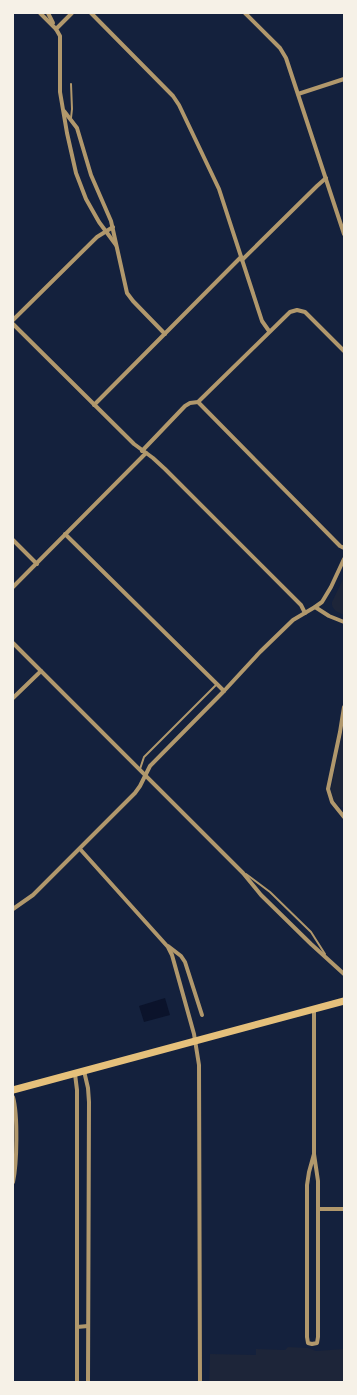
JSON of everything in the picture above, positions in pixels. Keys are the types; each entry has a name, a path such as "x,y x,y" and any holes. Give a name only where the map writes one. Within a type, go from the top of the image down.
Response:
{"main road":[{"path":"13,1090 344,1001"}],"street":[{"path":"40,13 56,28"},
{"path":"48,13 60,36 60,87 65,125 76,173 81,188 99,222 116,246"},
{"path":"56,28 72,13"},
{"path":"91,13 177,101 219,189 262,321 269,331"},
{"path":"245,13 284,53 344,234"},
{"path":"298,94 344,79"},
{"path":"63,109 77,128 91,175 113,227 116,246 129,295 164,334"},
{"path":"65,125 71,120"},
{"path":"94,405 164,334 326,178"},
{"path":"13,320 97,237 113,227"},
{"path":"13,587 37,564 144,452 185,406 190,403 198,402 288,313 297,310 306,313 344,351"},
{"path":"13,324 134,444 165,469 301,605 305,613"},
{"path":"198,402 335,541 344,548"},
{"path":"65,534 224,691"},
{"path":"13,540 37,564"},
{"path":"13,909 33,895 138,790 151,765 260,652 293,620 322,602 344,559"},
{"path":"315,607 329,616 344,622"},
{"path":"13,643 243,872 261,895 344,974"},
{"path":"13,698 41,671"},
{"path":"344,707 328,789 331,800 342,812 344,817"},
{"path":"80,849 165,943 184,960 202,1015"},
{"path":"165,943 172,955 194,1034 199,1065 200,1382"},
{"path":"314,1010 314,1154 318,1180 318,1337 317,1343 312,1344 308,1343 307,1337 307,1185 314,1154"},
{"path":"84,1071 88,1088 89,1102 88,1382"},
{"path":"75,1074 77,1086 77,1382"},
{"path":"13,1097 16,1133 13,1182"},
{"path":"318,1209 344,1208"},
{"path":"77,1326 88,1326"}],"lane":[{"path":"71,84 71,120"},
{"path":"140,769 144,757 217,684"},
{"path":"243,872 270,892 311,932 326,957"}],"shaded area":[{"path":"344,577 344,615 335,610 332,602"},
{"path":"344,723 344,808 334,801 331,789"},
{"path":"165,998 170,1015 144,1022 139,1006"},
{"path":"288,1347 308,1348 316,1351 344,1349 344,1382 209,1382 210,1354 256,1355 256,1349 285,1350"}]}
